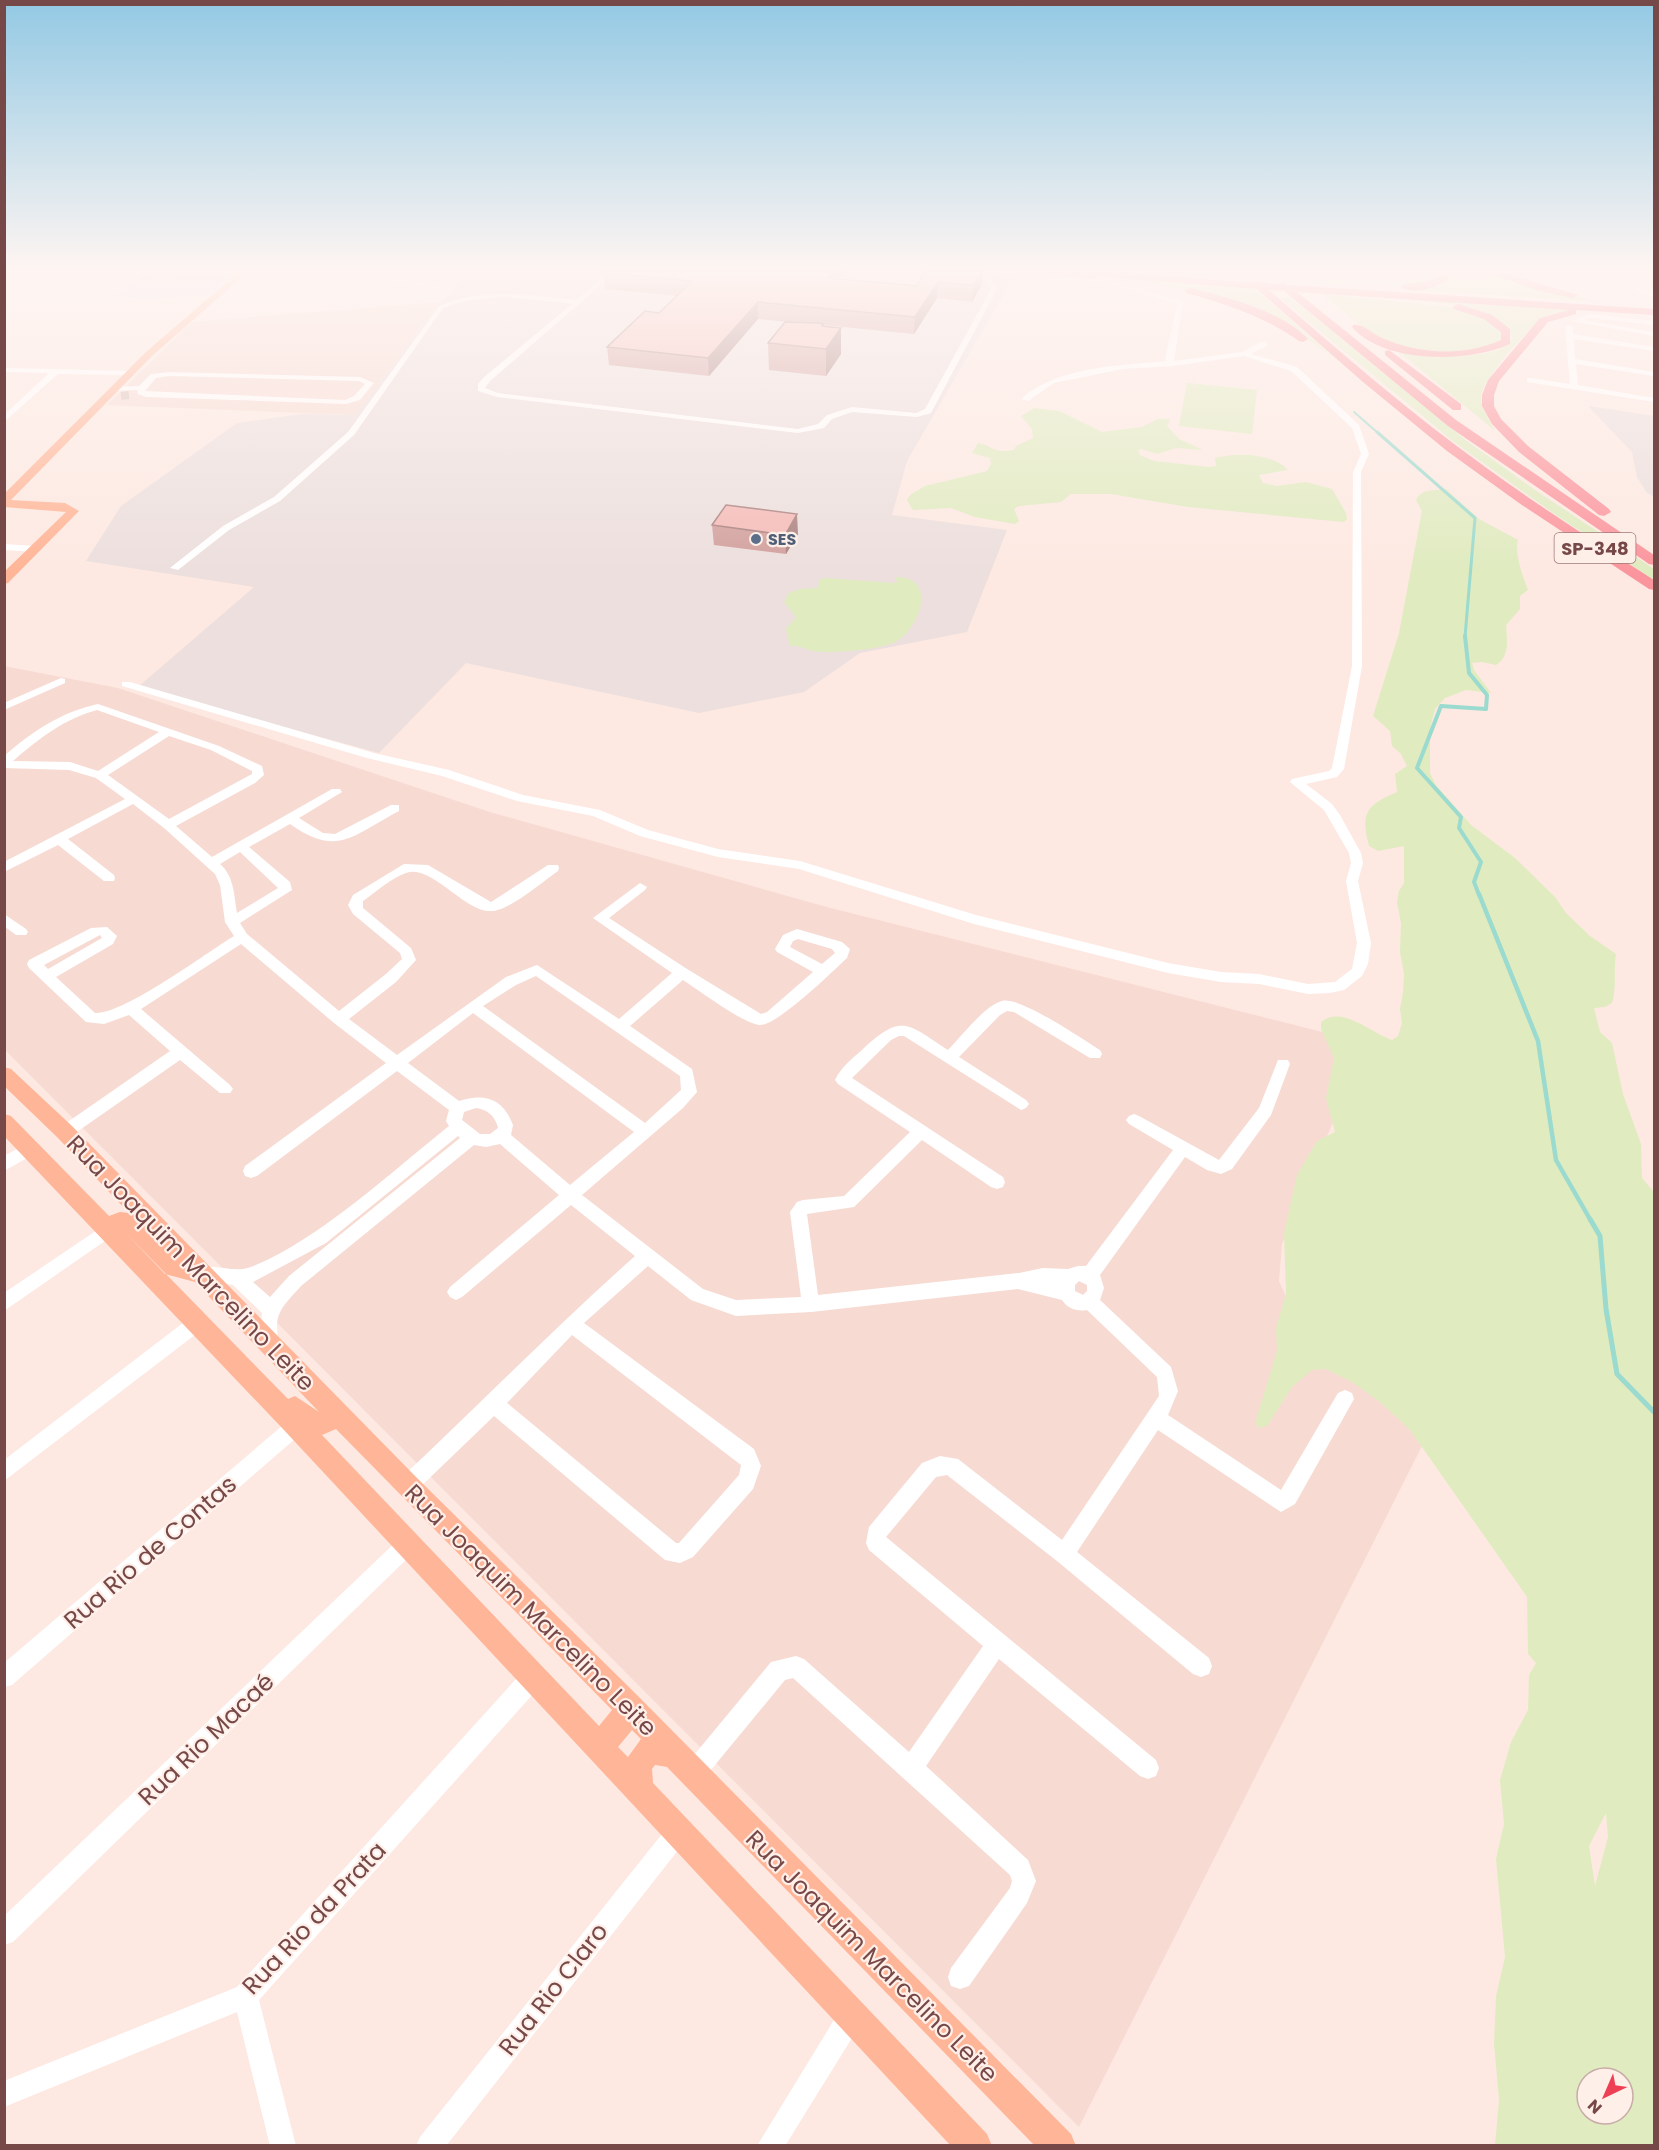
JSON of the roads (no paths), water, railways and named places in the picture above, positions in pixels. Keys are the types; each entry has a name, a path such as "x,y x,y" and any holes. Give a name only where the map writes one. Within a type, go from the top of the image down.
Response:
{"highway":[{"path":"1345,371 1423,431 1480,469"},
{"name":"SP-348","path":"1359,371 1480,469 1570,532 1654,586"},
{"name":"SP-348","path":"1388,371 1452,423 1654,561"},
{"path":"1412,371 1464,413"},
{"path":"1501,371 1489,390 1487,400 1496,422 1522,447 1634,536"},
{"path":"1482,426 1563,487 1654,549"}],"main road":[{"path":"4,502 117,394 129,373"},
{"path":"4,502 64,507 73,511 4,580"},
{"name":"Rua Joaquim Marcelino Leite","path":"6,1078 64,1132 407,1486 628,1706 1059,2145"},
{"path":"7,1125 20,1114 38,1108"},
{"name":"Rua Joaquim Marcelino Leite","path":"7,1125 218,1343 975,2145"},
{"path":"109,1229 122,1220 129,1222 173,1267 203,1274"},
{"path":"218,1343 249,1359 309,1423 318,1426 328,1423 337,1413"},
{"path":"597,1744 617,1729 628,1706"},
{"path":"639,1789 636,1770 639,1760 650,1750 672,1753"}],"street":[{"path":"4,420 56,371"},
{"path":"68,371 129,373"},
{"path":"175,568 226,528 277,499 351,434 357,422 394,371"},
{"path":"496,371 482,384 481,389 497,395 798,431 821,426 828,416 844,410 899,415 917,415 928,411 949,371"},
{"path":"1025,399 1052,381 1101,371"},
{"path":"126,684 371,756 445,773 521,798 596,813 644,833 718,853 800,865 962,915 1168,968 1221,977 1259,979 1308,989 1339,986 1357,972 1364,954 1352,881 1357,863 1355,854 1328,807 1296,782 1333,774 1338,769 1342,754 1349,702 1357,666 1357,472 1364,460 1364,447 1356,427 1296,371"},
{"path":"1573,371 1574,387"},
{"path":"1637,371 1654,374"},
{"path":"117,394 144,392 346,402 357,398 370,383 360,379 170,374 154,376 144,392"},
{"path":"1530,380 1654,400"},
{"path":"117,394 144,392"},
{"path":"4,547 36,549"},
{"path":"4,707 62,681"},
{"path":"4,763 29,741 76,712 98,707 215,748 258,769 258,775 251,780 168,825"},
{"path":"100,775 169,731"},
{"path":"4,763 70,766 100,775 134,799 168,825 221,872 226,885 232,921 242,937 339,1019 457,1108"},
{"path":"211,863 336,792"},
{"path":"4,868 134,799"},
{"path":"290,818 321,839 329,840 356,830 395,808"},
{"path":"59,838 109,878"},
{"path":"232,921 285,890 285,885 241,846"},
{"path":"339,1019 391,978 409,960 406,951 358,911 354,905 358,898 404,868 413,866 423,867 482,905 490,907 499,905 553,868"},
{"path":"640,887 600,918 682,973 761,1020 772,1016 823,971"},
{"path":"4,918 21,932"},
{"path":"46,976 100,946 110,936 102,930 34,964 46,976 91,1018 104,1019 131,1008 242,937"},
{"path":"251,1171 473,1006 511,981 537,970 687,1073 689,1092 456,1292"},
{"path":"619,1027 682,973"},
{"path":"950,1057 995,1011 1005,1005 1017,1007 1095,1054"},
{"path":"473,1006 645,1132"},
{"path":"131,1008 225,1089"},
{"path":"997,1182 843,1080 845,1075 886,1036 897,1030 907,1031 1021,1104"},
{"path":"64,1132 180,1052"},
{"path":"1134,1120 1213,1165 1221,1167 1226,1164 1266,1111 1283,1064"},
{"path":"483,1102 503,1116 506,1130 502,1136 489,1141 465,1133 454,1120 457,1108 483,1102"},
{"path":"811,1304 798,1212 803,1207 848,1202 920,1132"},
{"path":"203,1274 237,1278 254,1274 320,1238 465,1133"},
{"path":"271,1347 267,1324 270,1309 294,1281 465,1133"},
{"path":"502,1136 646,1257 697,1295 736,1308 811,1304 1018,1281 1068,1286"},
{"path":"1088,1277 1183,1148"},
{"path":"4,1165 30,1149"},
{"path":"4,1303 109,1229"},
{"path":"407,1486 494,1404 571,1324 646,1257"},
{"path":"1065,1554 1156,1418 1169,1391 1165,1372 1115,1327 1093,1297 1095,1284 1088,1277 1077,1274 1068,1286"},
{"path":"237,1278 270,1309"},
{"path":"1068,1286 1075,1300 1093,1297"},
{"path":"4,1472 198,1322"},
{"path":"494,1404 672,1553 686,1550 746,1482 752,1473 752,1464 747,1456 571,1324"},
{"path":"1156,1418 1281,1502 1288,1497 1345,1399"},
{"name":"Rua Rio de Contas","path":"4,1677 296,1426"},
{"path":"1148,1768 882,1549 876,1543 876,1534 929,1470 940,1465 951,1466 1065,1554 1202,1666"},
{"name":"Rua Rio Macaé","path":"4,1933 408,1544"},
{"path":"911,1768 998,1643"},
{"path":"693,1774 779,1670 796,1667 1020,1868 1024,1881 1019,1895 960,1977"},
{"name":"Rua Rio da Prata","path":"4,2094 246,1996 534,1676"},
{"name":"Rua Rio Claro","path":"429,2145 678,1832"},
{"path":"246,1996 283,2145"},
{"path":"770,2145 851,2016"}],"waterway":[{"path":"1354,412 1378,433"},
{"path":"1377,432 1475,518 1465,636"},
{"path":"1465,636 1469,673 1487,695 1486,709 1441,706 1417,768 1461,817 1459,828 1481,862 1474,882 1479,895"},
{"path":"1479,894 1538,1041 1556,1160 1591,1221"},
{"path":"1590,1219 1600,1236 1606,1309 1617,1374 1654,1412"}],"tunnel":[{"path":"121,396 129,395"}],"place":[{"name":"SES","path":"756,539"}]}
